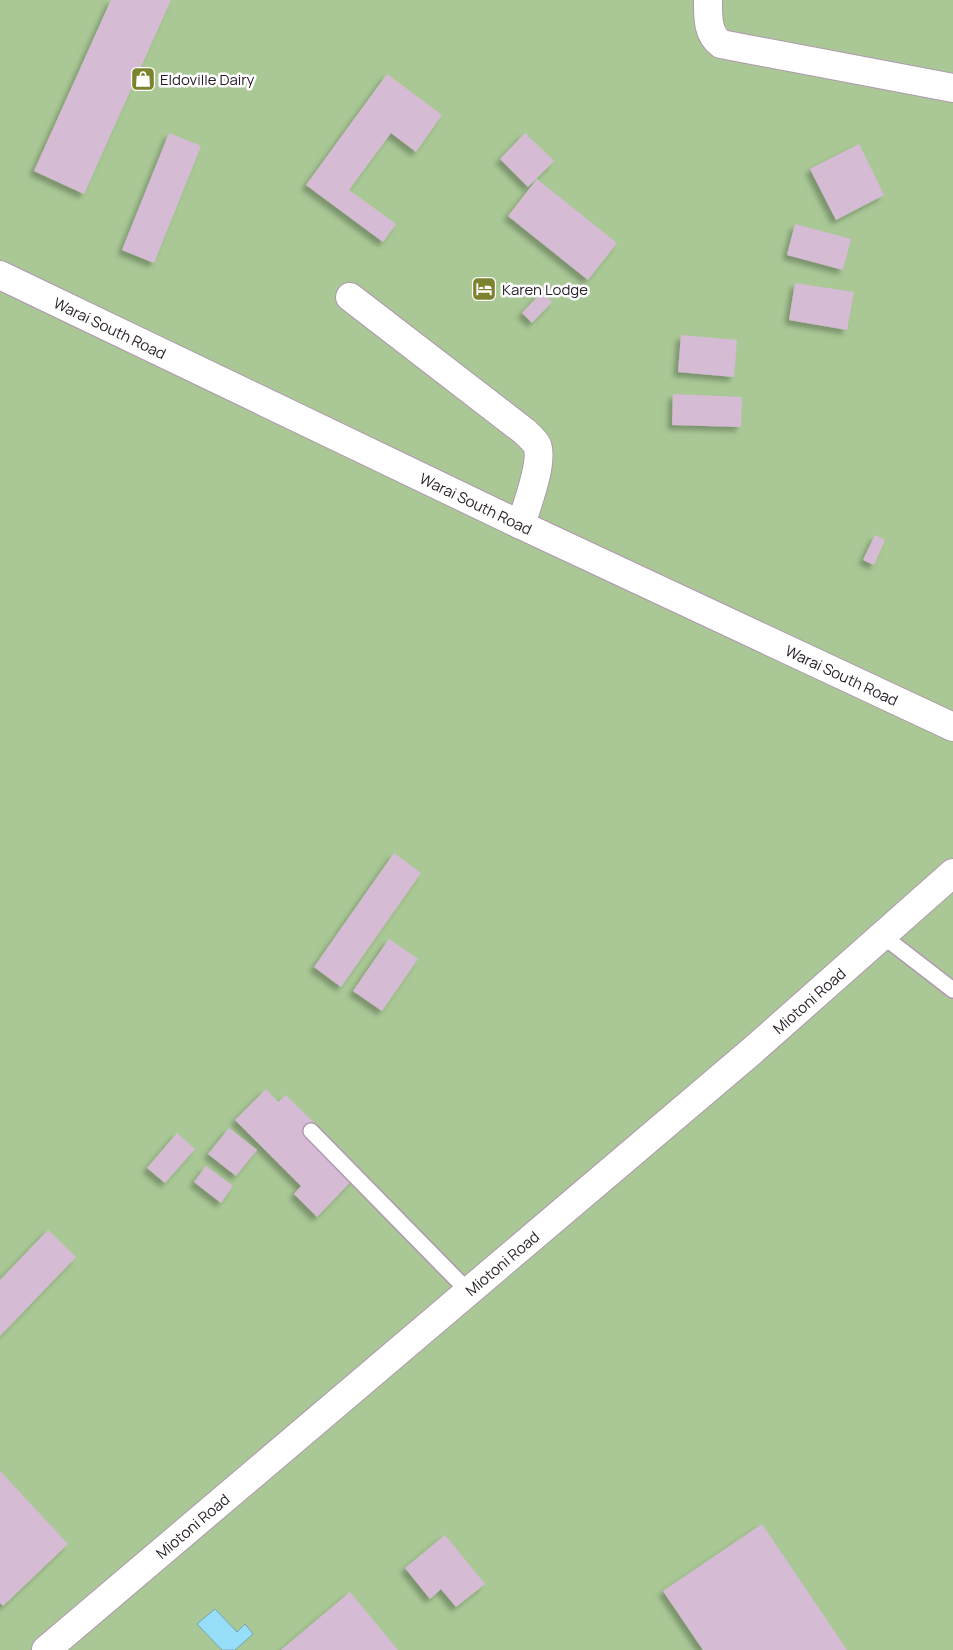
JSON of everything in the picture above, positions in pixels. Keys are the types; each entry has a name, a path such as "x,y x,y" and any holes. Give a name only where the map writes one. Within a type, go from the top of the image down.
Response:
{"street":[{"path":"708,0 710,29 714,38 721,44 953,88"},
{"name":"Warai South Road","path":"0,275 521,525 953,727"},
{"path":"350,297 524,430 536,444 539,452 538,464 521,525"},
{"name":"Miotoni Road","path":"46,1650 469,1292 883,936 953,873"}],"lane":[{"path":"883,936 953,990"},
{"path":"311,1131 469,1292"}],"green space":[{"path":"0,0 953,0 953,1650 0,1650"}],"water":[{"path":"215,1609 237,1632 245,1624 253,1634 235,1650 222,1650 197,1624"}],"building":[{"path":"111,0 171,0 84,194 34,171"},
{"path":"387,74 442,115 416,152 391,133 349,190 396,224 383,242 306,185"},
{"path":"169,133 201,146 154,263 122,250"},
{"path":"525,133 554,161 528,187 500,159"},
{"path":"859,144 884,195 836,220 810,169"},
{"path":"537,179 617,243 588,280 508,216"},
{"path":"795,224 851,239 843,270 787,255"},
{"path":"795,283 854,292 847,330 789,320"},
{"path":"542,292 552,302 532,323 522,313"},
{"path":"681,335 737,340 734,377 678,372"},
{"path":"673,394 742,397 741,427 672,425"},
{"path":"875,535 885,540 874,565 863,560"},
{"path":"394,853 421,873 341,987 314,967"},
{"path":"389,939 418,959 382,1011 353,991"},
{"path":"266,1089 278,1102 286,1095 362,1170 317,1217 294,1194 301,1186 235,1120"},
{"path":"229,1128 257,1150 236,1176 208,1154"},
{"path":"177,1133 195,1149 165,1183 147,1168"},
{"path":"206,1166 233,1186 221,1203 194,1182"},
{"path":"48,1230 76,1257 0,1336 0,1280"},
{"path":"0,1471 68,1544 3,1606 0,1603"},
{"path":"762,1524 847,1650 703,1650 663,1591"},
{"path":"445,1535 485,1584 456,1607 441,1589 430,1599 405,1568"},
{"path":"350,1592 398,1650 281,1650"}],"place":[{"name":"Eldoville Dairy","path":"143,79"},
{"name":"Karen Lodge","path":"484,289"}]}
